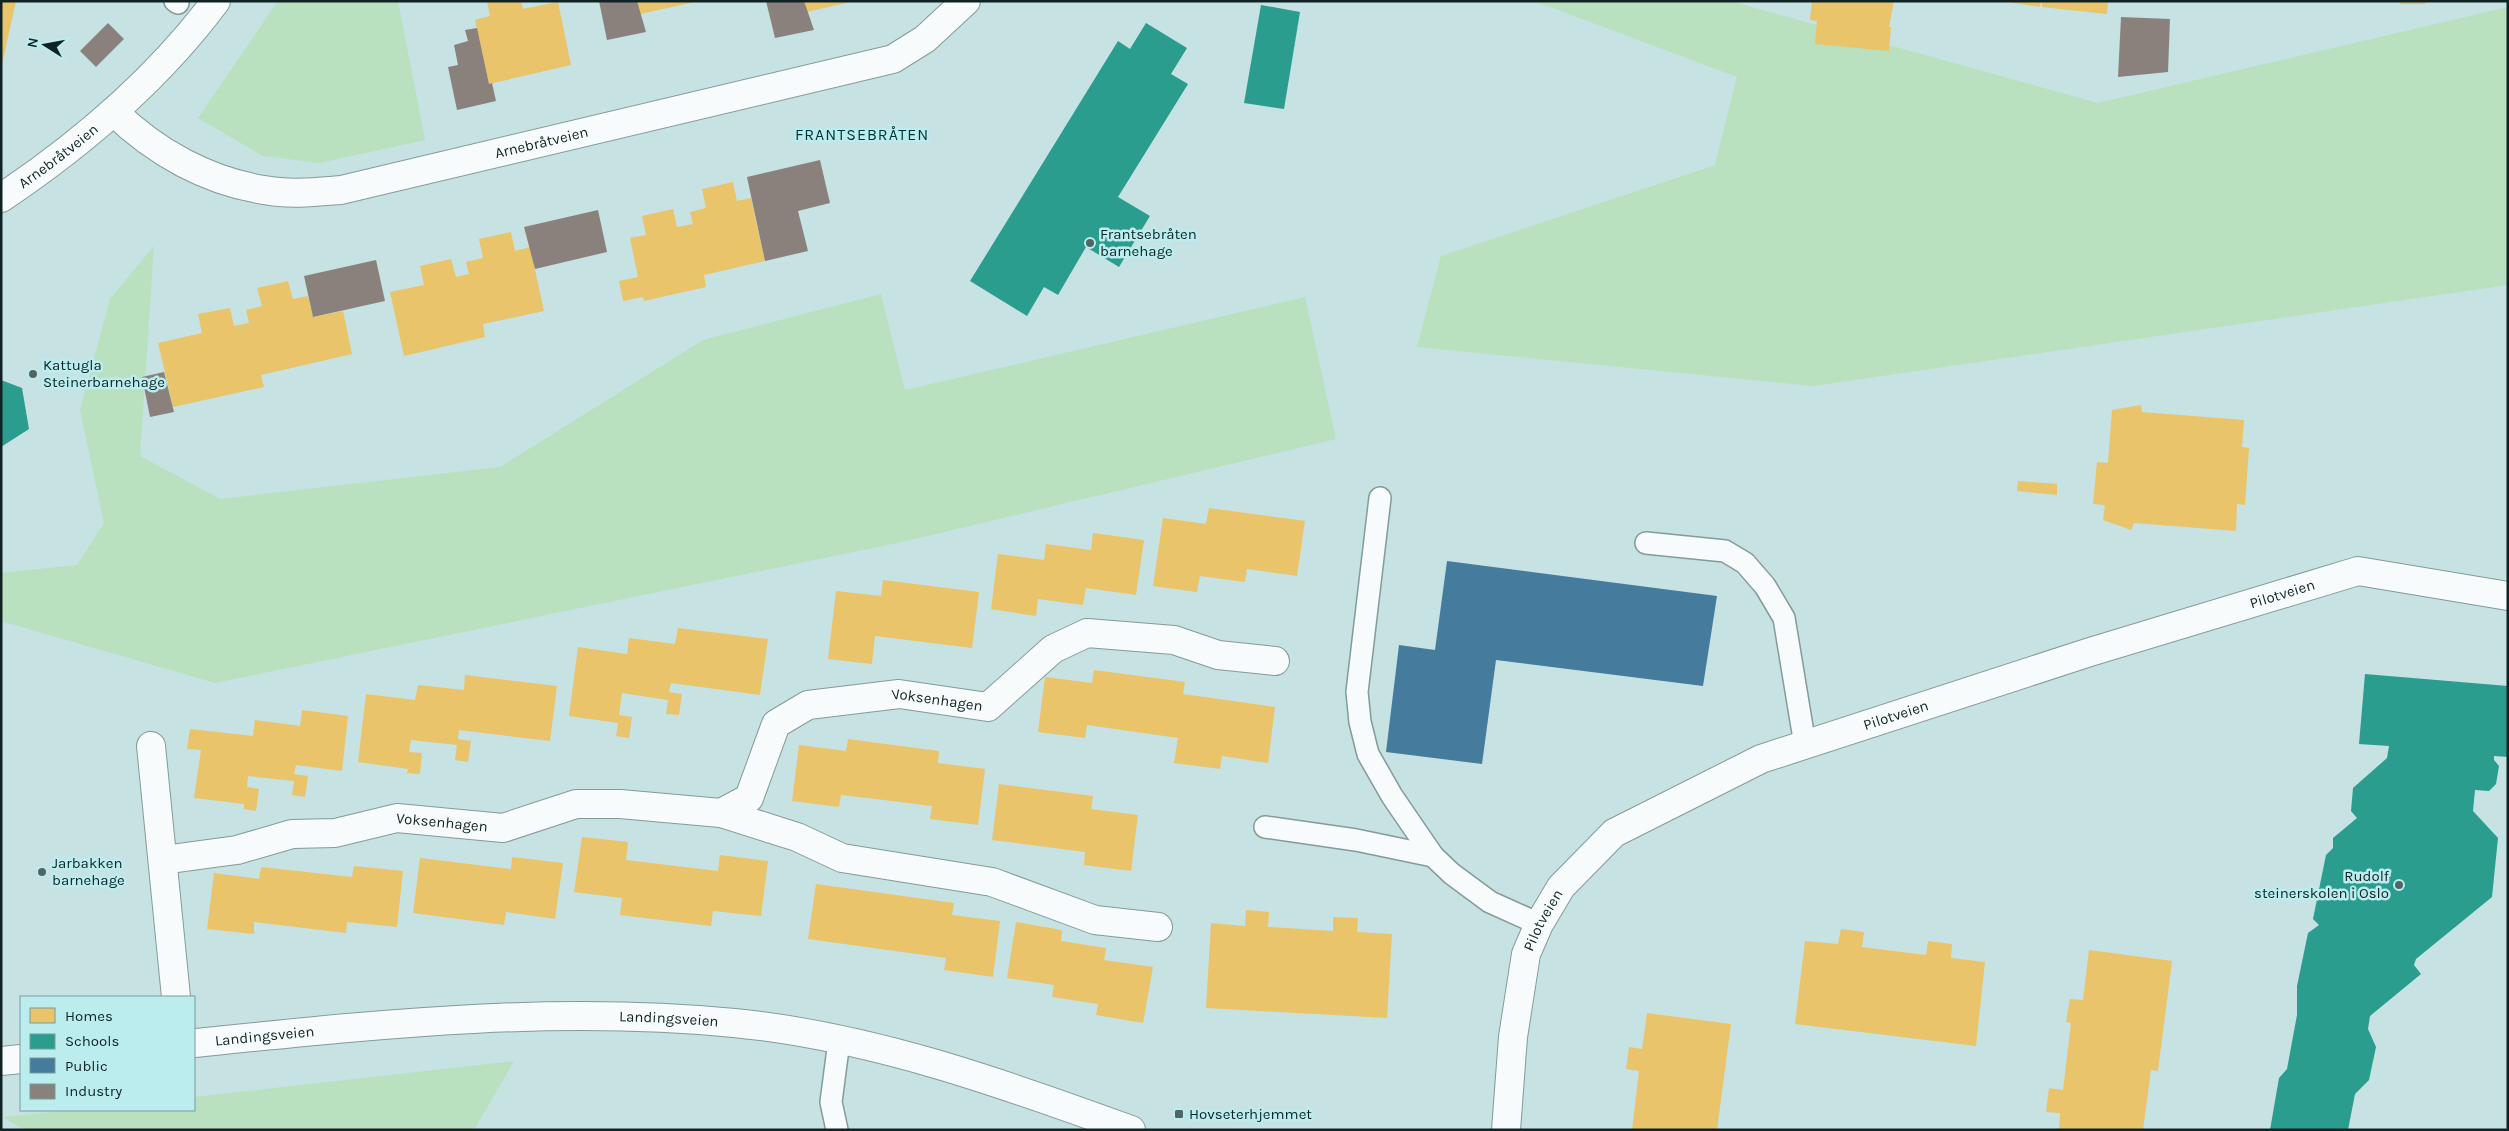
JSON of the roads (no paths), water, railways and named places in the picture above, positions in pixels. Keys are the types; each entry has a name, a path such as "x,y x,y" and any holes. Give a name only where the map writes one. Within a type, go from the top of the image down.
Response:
{"street":[{"name":"Arnebråtveien","path":"1,198 70,149 114,112 178,49 216,1"},
{"name":"Arnebråtveien","path":"114,112 151,144 188,165 234,183 265,190 298,193 341,190 893,59 925,39 966,1"},
{"name":"Pilotveien","path":"1506,1130 1519,990 1526,954 1539,924 1561,887 1614,833 1761,759 2090,652 2358,572 2508,596"},
{"name":"Voksenhagen","path":"721,813 749,798 776,724 808,705 899,694 988,707 1053,650 1087,633 1174,640 1218,655 1274,661"},
{"path":"151,746 176,996"},
{"name":"Voksenhagen","path":"163,860 237,850 292,834 335,833 397,818 503,828 576,804 620,804 721,813 797,837 842,858 992,882 1095,920 1158,927"},
{"name":"Landingsveien","path":"195,1043 412,1021 570,1014 628,1015 735,1023 894,1052 1011,1087 1130,1130"},
{"path":"1,1061 20,1059"}],"lane":[{"path":"1380,498 1358,692 1360,722 1368,754 1392,796 1434,856 1452,874 1490,902 1539,924"},
{"path":"1646,543 1725,551 1745,563 1765,586 1784,618 1805,745"},
{"path":"1265,827 1356,840 1434,856"},
{"path":"837,1130 831,1102 839,1041"}],"place":[{"name":"Frantsebråten barnehage","path":"1090,243"},
{"name":"Kattugla Steinerbarnehage","path":"33,374"},
{"name":"Jarbakken barnehage","path":"42,872"},
{"name":"Rudolf steinerskolen i Oslo","path":"2399,885"},
{"name":"Hovseterhjemmet","path":"1179,1114"}],"district":[{"name":"FRANTSEBRÅTEN","path":"862,134"}]}
